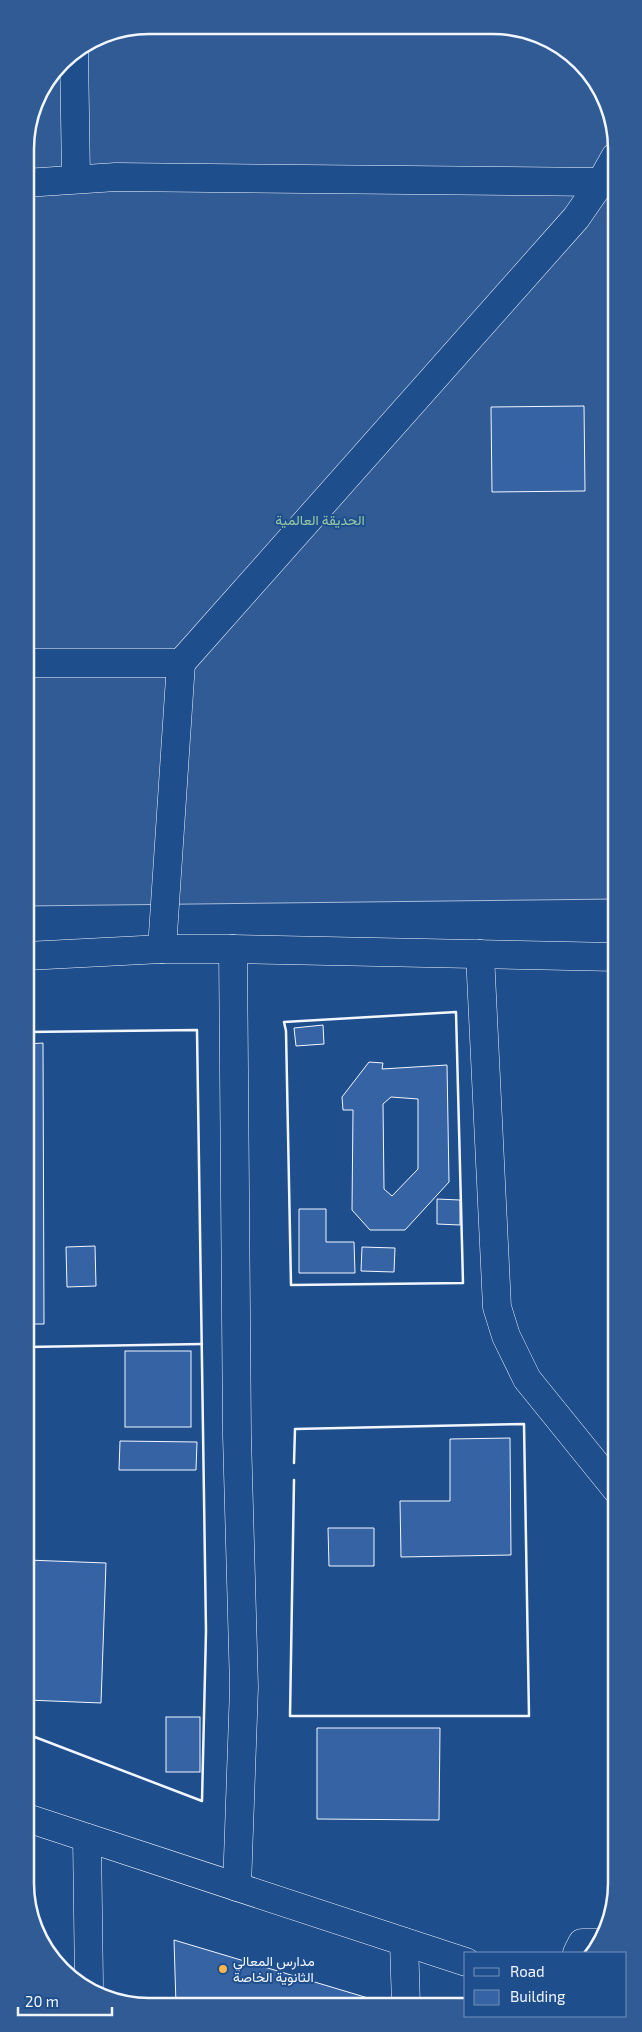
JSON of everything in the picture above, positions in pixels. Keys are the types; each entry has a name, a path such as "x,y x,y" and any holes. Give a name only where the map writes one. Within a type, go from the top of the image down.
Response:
{"street":[{"path":"74,61 76,178"},
{"path":"162,949 181,663 576,218 608,170"},
{"path":"34,182 76,178 601,182"},
{"path":"34,663 181,663"},
{"path":"34,956 162,949 233,949 608,957"},
{"path":"233,949 237,1436 244,1687 237,1886"},
{"path":"480,954 497,1307 506,1336 527,1379 608,1479"},
{"path":"34,1820 464,1961"},
{"path":"87,1838 89,1981"},
{"path":"404,1942 406,1998"},
{"path":"577,1952 582,1942 591,1943"}],"shaded area":[{"name":"الحديقة العالمية","path":"149,34 508,35 537,42 551,49 575,67 593,91 600,105 606,126 608,149 608,899 34,906 34,141 42,105 53,85 73,62 85,53 105,42 126,36"}],"building":[{"path":"584,406 585,491 492,492 491,407"},
{"path":"323,1025 324,1044 296,1046 294,1028"},
{"path":"43,1043 44,1324 34,1324 34,1044"},
{"path":"369,1062 383,1063 382,1069 447,1065 449,1182 405,1230 370,1230 352,1210 353,1110 343,1110 342,1097","holes":["391,1097 418,1099 418,1169 392,1196 384,1189 383,1104"]},
{"path":"437,1199 460,1200 460,1225 437,1224"},
{"path":"299,1209 326,1209 326,1242 354,1242 355,1273 299,1273"},
{"path":"95,1246 96,1286 67,1287 66,1247"},
{"path":"362,1247 395,1248 394,1272 361,1271"},
{"path":"125,1351 191,1351 191,1427 125,1427"},
{"path":"510,1438 511,1555 401,1557 400,1501 450,1501 450,1439"},
{"path":"120,1441 197,1442 196,1470 119,1470"},
{"path":"328,1528 374,1528 374,1566 329,1566"},
{"path":"34,1560 106,1563 101,1703 34,1700"},
{"path":"166,1717 200,1717 200,1772 166,1772"},
{"path":"317,1728 440,1728 439,1820 317,1819"},
{"name":"مدارس المعالي الثانوية الخاصة","path":"174,1940 368,1998 176,1998"}],"wall":[{"path":"456,1012 463,1283 291,1285 286,1031 284,1022 456,1012"},
{"path":"34,1032 197,1030 206,1631 202,1801 34,1737"},
{"path":"34,1347 202,1344"},
{"path":"294,1463 295,1429 524,1424 529,1716 290,1716 294,1480"}],"place":[{"name":"مدارس المعالي الثانوية الخاصة","path":"223,1969"}]}
